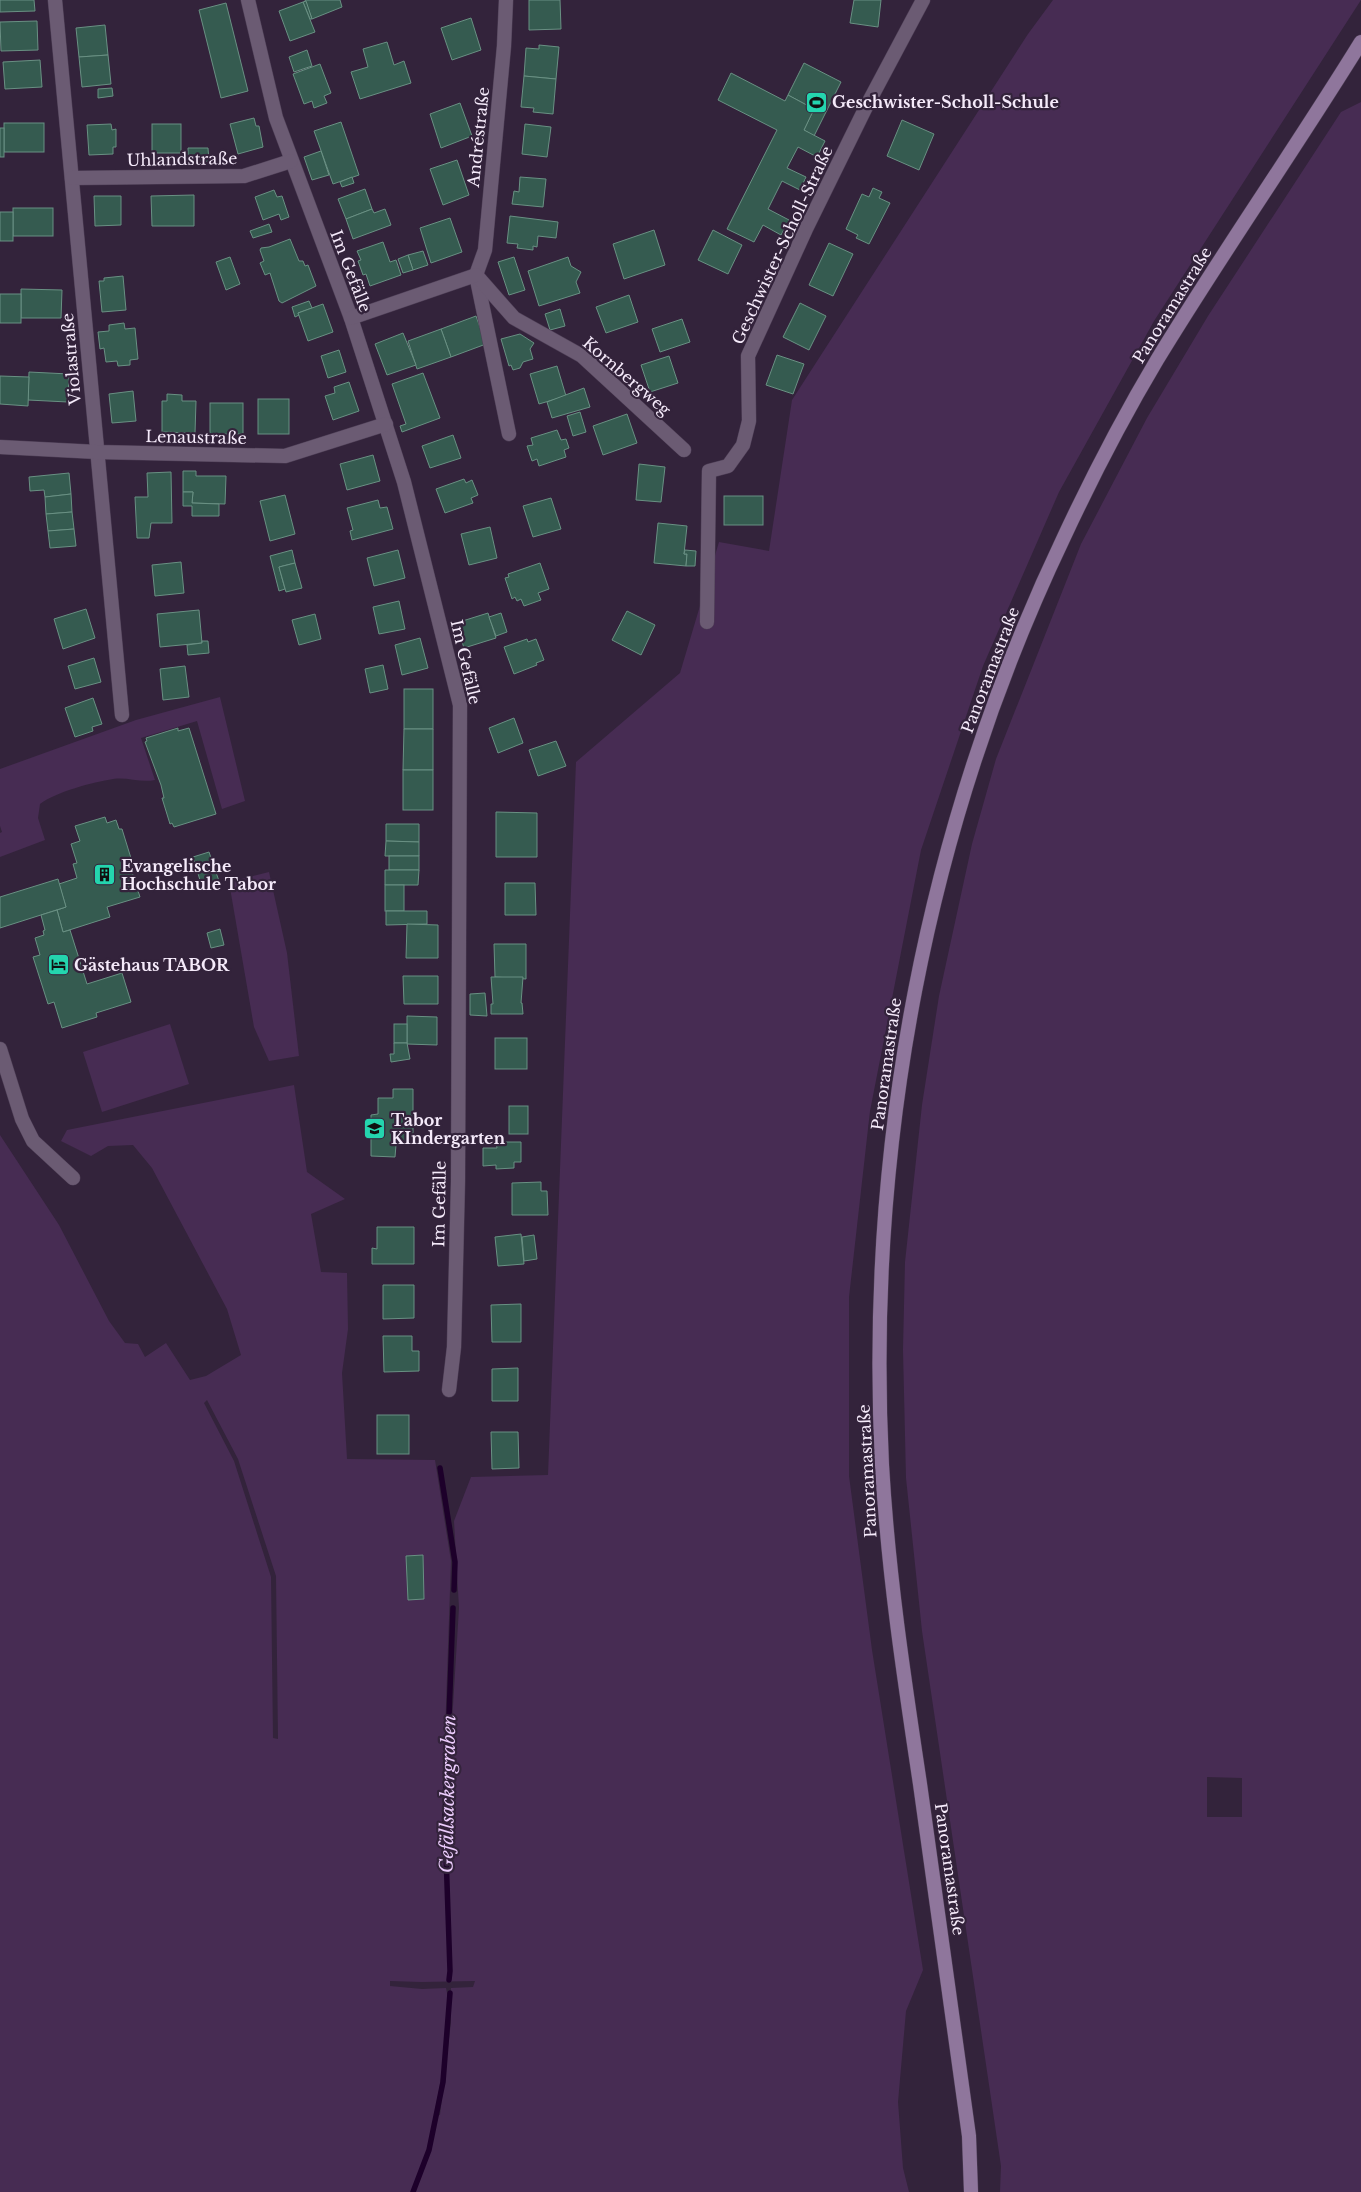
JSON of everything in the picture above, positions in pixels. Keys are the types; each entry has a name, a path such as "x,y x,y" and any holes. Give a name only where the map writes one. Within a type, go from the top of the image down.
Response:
{"main road":[{"name":"Panoramastraße","path":"971,2192 969,2136 899,1643 882,1466 880,1294 884,1212 902,1064 917,977 945,854 972,765 1012,656 1061,542 1106,451 1156,362 1361,42"}],"street":[{"name":"Violastraße","path":"55,0 122,715"},
{"name":"Im Gefälle","path":"248,0 276,118 350,318 404,482 460,705 458,1181 454,1347 449,1390"},
{"name":"Andréstraße","path":"506,0 500,100 484,250 476,275 508,434"},
{"name":"Geschwister-Scholl-Straße","path":"707,622 709,471 728,466 743,445 749,421 748,356 806,229 865,109 923,0"},
{"name":"Uhlandstraße","path":"72,178 244,176 291,160"},
{"path":"350,318 476,275"},
{"name":"Kornbergweg","path":"476,275 514,318 582,356 684,450"},
{"name":"Lenaustraße","path":"0,447 97,452 285,456 386,424"},
{"path":"0,1049 22,1119 34,1141 72,1178"}],"shaded area":[{"path":"1053,0 1361,0 1154,321 1059,492 983,666 921,850 870,1111 849,1297 849,1476 872,1650 923,1970 906,2011 898,2102 903,2168 909,2192 415,2192 431,2150 428,2148 411,2192 0,2192 0,1135 59,1225 109,1321 125,1343 138,1344 145,1357 166,1343 190,1380 206,1376 241,1355 227,1309 152,1168 133,1145 108,1146 91,1156 61,1141 67,1130 294,1085 307,1172 345,1199 311,1214 321,1272 347,1273 348,1329 342,1373 347,1459 435,1460 451,1561 441,1849 448,1854 452,1722 459,1608 454,1521 471,1477 548,1475 576,762 680,673 719,542 769,551 792,400 1028,34","holes":["207,1400 238,1459 276,1576 278,1739 273,1738 271,1577 234,1461 204,1403","390,1981 475,1981 473,1987 451,1988 451,2022 440,2115 434,2116 447,2033 448,2000 446,1988 422,1989 390,1986"]},
{"path":"1361,102 1361,2192 1000,2192 1001,2166 922,1631 906,1478 903,1350 905,1262 922,1105 939,996 972,844 996,759 1081,544 1147,418 1208,316 1341,112","holes":["1207,1777 1242,1778 1242,1817 1207,1817"]},
{"path":"220,697 245,801 222,809 197,721 141,738 155,780 105,780 55,795 40,804 38,818 45,840 0,857 0,833 2,832 0,826 0,769 136,720"},
{"path":"269,872 287,953 299,1056 269,1061 254,1027 229,882"},
{"path":"170,1024 189,1084 102,1112 83,1052"}],"building":[{"path":"0,0 34,0 35,11 0,12"},
{"path":"305,0 340,0 342,7 312,19"},
{"path":"529,0 560,0 561,29 529,30"},
{"path":"854,0 881,0 878,27 850,23"},
{"path":"306,1 312,19 310,19 303,2"},
{"path":"303,2 315,32 290,41 279,11"},
{"path":"226,3 248,91 221,98 199,10"},
{"path":"471,18 481,50 452,60 441,28"},
{"path":"37,21 38,50 1,51 0,22"},
{"path":"105,25 108,55 79,57 76,28"},
{"path":"387,42 394,65 404,61 411,83 360,99 351,72 368,67 363,49"},
{"path":"539,45 559,47 556,79 524,76 526,48 539,49"},
{"path":"307,50 312,66 294,72 289,57"},
{"path":"108,55 111,84 82,87 79,57"},
{"path":"40,60 42,87 5,89 3,62"},
{"name":"Geschwister-Scholl-Schule","path":"804,63 841,82 814,136 804,130 814,109 788,95"},
{"path":"320,64 331,93 324,96 327,103 314,108 312,101 304,104 293,74"},
{"path":"731,73 785,101 788,95 814,109 804,130 825,141 817,157 798,147 787,168 806,177 800,190 782,181 768,209 789,220 781,235 763,225 754,242 727,229 777,130 718,100"},
{"path":"524,76 556,79 553,114 533,112 534,108 521,107"},
{"path":"112,88 113,96 98,98 98,89"},
{"path":"460,103 472,136 441,148 430,114"},
{"path":"254,118 256,126 259,126 263,147 238,154 230,124"},
{"path":"902,120 934,134 919,170 887,156"},
{"path":"341,122 359,175 333,184 314,131"},
{"path":"4,123 44,123 44,152 4,152"},
{"path":"111,124 112,130 116,129 116,147 113,147 113,154 89,155 87,125"},
{"path":"152,124 181,124 181,153 152,153"},
{"path":"525,124 551,127 547,157 522,154"},
{"path":"0,128 4,128 4,157 0,157"},
{"path":"188,148 208,148 209,162 188,162"},
{"path":"321,151 329,175 312,180 304,157"},
{"path":"457,160 469,195 443,205 430,169"},
{"path":"352,177 354,183 342,187 340,182"},
{"path":"520,177 546,179 543,207 512,204 514,191 519,192"},
{"path":"873,188 882,192 879,198 890,203 869,244 856,238 858,235 846,229 862,194 869,197"},
{"path":"365,189 372,209 346,219 338,199"},
{"path":"274,190 277,197 282,196 289,217 281,220 279,214 263,220 255,197"},
{"path":"194,195 194,226 152,226 151,196"},
{"path":"94,196 121,196 121,225 95,226"},
{"path":"13,208 53,208 53,236 13,236"},
{"path":"372,209 374,213 385,209 391,225 353,239 346,219"},
{"path":"0,212 13,212 13,241 0,241"},
{"path":"510,216 558,222 556,238 538,236 537,247 533,246 533,250 517,248 518,244 507,243"},
{"path":"450,218 462,252 431,263 420,228"},
{"path":"269,224 272,232 253,238 250,231"},
{"path":"654,230 665,265 624,279 613,244"},
{"path":"713,230 742,245 728,274 698,260"},
{"path":"290,239 299,261 303,261 305,266 308,265 316,286 282,303 279,301 270,273 265,275 260,263 264,261 260,250 261,248"},
{"path":"383,242 390,262 396,260 401,275 370,286 366,274 363,275 358,261 361,260 357,251"},
{"path":"829,243 853,254 833,296 809,285"},
{"path":"423,251 428,265 413,270 408,255"},
{"path":"408,255 413,270 403,273 398,259"},
{"path":"230,257 240,284 226,290 216,262"},
{"path":"514,257 525,290 509,295 498,262"},
{"path":"568,257 571,266 581,272 576,282 580,293 539,306 528,271"},
{"path":"123,276 126,310 102,312 99,281 104,281 104,278"},
{"path":"21,289 62,290 61,318 21,318"},
{"path":"0,294 21,294 21,323 0,323"},
{"path":"629,295 638,322 606,333 596,307"},
{"path":"309,301 312,308 298,313 299,315 295,317 292,307"},
{"path":"800,303 826,316 809,350 783,337"},
{"path":"323,304 333,332 308,341 298,313"},
{"path":"560,309 565,326 550,330 545,314"},
{"path":"476,316 486,344 451,357 441,329"},
{"path":"682,319 690,342 660,352 652,329"},
{"path":"124,323 125,329 135,328 138,359 130,360 130,365 118,366 117,361 106,362 104,348 100,349 98,332 109,331 109,325"},
{"path":"441,329 451,357 417,369 408,341"},
{"path":"403,333 416,365 387,375 375,344"},
{"path":"520,334 534,343 530,349 533,359 523,362 520,368 513,370 511,365 509,366 501,339"},
{"path":"339,350 346,372 328,378 321,356"},
{"path":"777,355 804,364 793,394 766,385"},
{"path":"669,356 678,383 650,392 641,365"},
{"path":"557,366 566,396 539,404 530,374"},
{"path":"29,372 69,374 68,402 28,400"},
{"path":"423,373 440,418 402,432 400,426 406,424 392,384"},
{"path":"0,376 29,377 28,406 0,404"},
{"path":"349,382 359,411 333,420 325,396 335,393 334,387"},
{"path":"584,388 590,407 552,418 547,402"},
{"path":"133,391 136,421 112,423 109,394"},
{"path":"167,394 182,395 182,401 196,401 195,433 162,432 162,401 167,401"},
{"path":"258,399 289,399 289,434 258,434"},
{"path":"210,403 243,403 243,434 210,434"},
{"path":"580,412 586,432 573,436 567,416"},
{"path":"627,414 637,443 603,455 593,426"},
{"path":"557,430 561,440 566,439 569,448 564,450 566,457 539,466 537,459 532,461 527,446 533,445 531,438"},
{"path":"453,435 461,458 430,468 422,446"},
{"path":"373,455 380,481 347,490 340,464"},
{"path":"639,464 665,467 661,502 636,500"},
{"path":"183,471 196,471 196,476 226,476 225,504 192,503 193,492 183,492"},
{"path":"171,472 172,523 151,523 149,538 137,538 135,497 148,497 147,473"},
{"path":"69,473 71,494 45,497 44,490 30,491 29,477"},
{"path":"464,479 466,483 472,480 478,495 471,498 473,503 445,513 436,489"},
{"path":"183,492 193,492 192,503 219,504 219,516 192,516 192,506 183,506"},
{"path":"71,494 72,512 46,514 45,497"},
{"path":"285,495 295,534 270,541 260,501"},
{"path":"724,496 763,496 763,525 724,525"},
{"path":"551,498 561,529 533,537 523,506"},
{"path":"378,500 380,508 387,507 393,529 352,540 350,531 353,530 347,508"},
{"path":"72,512 74,529 48,531 46,514"},
{"path":"658,523 687,526 684,554 687,554 686,566 654,563"},
{"path":"490,527 497,558 469,565 461,534"},
{"path":"74,529 76,546 50,548 48,531"},
{"path":"292,550 295,563 279,567 285,589 279,591 270,556"},
{"path":"398,550 405,578 374,586 367,558"},
{"path":"685,550 696,551 695,566 686,566 687,554 684,554"},
{"path":"181,562 184,593 155,596 152,565"},
{"path":"295,563 302,588 286,592 279,567"},
{"path":"540,563 549,589 538,593 541,600 524,606 521,599 517,601 515,597 512,599 505,578 509,577 508,574"},
{"path":"399,601 405,629 379,634 373,607"},
{"path":"86,609 95,638 63,649 54,619"},
{"path":"199,610 202,643 160,647 157,614"},
{"path":"627,611 655,625 641,655 612,640"},
{"path":"488,613 496,638 464,648 456,623"},
{"path":"501,613 507,632 496,636 489,617"},
{"path":"315,614 321,639 299,645 292,620"},
{"path":"420,638 428,668 402,675 395,645"},
{"path":"527,639 528,642 536,639 544,660 536,663 537,665 514,674 504,647"},
{"path":"202,641 208,641 209,653 188,655 187,645 202,643"},
{"path":"94,658 101,682 75,689 68,666"},
{"path":"383,665 388,689 370,693 365,669"},
{"path":"185,666 189,697 163,700 160,669"},
{"path":"404,689 433,689 433,729 404,729"},
{"path":"93,698 102,724 92,727 93,731 75,737 65,708"},
{"path":"514,718 523,743 498,753 489,728"},
{"path":"178,728 178,731 189,728 216,814 174,827 172,823 170,824 162,798 164,798 161,785 145,742 147,741 146,738"},
{"path":"404,729 433,729 433,770 403,770"},
{"path":"556,741 566,766 538,776 529,750"},
{"path":"403,770 433,770 433,810 403,810"},
{"path":"496,812 537,813 537,857 496,857"},
{"name":"Evangelische Hochschule Tabor","path":"105,817 107,823 116,820 119,829 122,829 134,868 131,869 140,897 107,907 110,917 63,932 57,910 66,907 59,884 77,878 73,864 77,863 71,844 80,841 75,826"},
{"path":"386,824 419,824 419,842 386,841"},
{"path":"386,841 419,842 419,856 385,856"},
{"path":"209,852 220,884 203,890 193,857"},
{"path":"389,856 419,856 419,870 389,870"},
{"path":"385,870 419,870 418,885 385,885"},
{"path":"58,879 66,907 0,928 0,897"},
{"path":"505,883 535,883 536,915 505,915"},
{"path":"385,885 404,885 404,911 385,911"},
{"name":"Gästehaus TABOR","path":"57,910 63,932 70,930 87,984 122,973 131,1002 96,1013 97,1017 62,1028 54,1002 48,1004 33,957 40,955 35,938 44,935 43,931 45,930 41,915"},
{"path":"386,911 427,911 427,924 386,925"},
{"path":"407,924 438,925 438,958 406,958"},
{"path":"220,929 224,945 211,948 207,933"},
{"path":"494,944 526,944 526,979 495,977"},
{"path":"403,976 438,976 438,1004 404,1004"},
{"path":"491,977 523,977 521,1003 523,1014 491,1014 491,1004 493,1004"},
{"path":"485,993 487,1016 470,1015 470,994"},
{"path":"407,1016 437,1017 437,1045 407,1044"},
{"path":"394,1024 407,1024 407,1043 394,1043"},
{"path":"495,1038 527,1038 527,1069 495,1069"},
{"path":"394,1043 407,1043 410,1059 391,1062 390,1054 394,1054"},
{"path":"393,1089 413,1089 413,1145 396,1145 395,1157 371,1156 371,1115 378,1114 378,1098 393,1098"},
{"path":"509,1106 528,1106 528,1134 509,1134"},
{"path":"496,1142 521,1142 521,1162 514,1162 514,1168 496,1169 496,1165 483,1166 483,1148 497,1148"},
{"path":"541,1182 541,1191 547,1191 548,1215 512,1215 512,1183"},
{"path":"377,1227 414,1227 414,1264 372,1264 372,1248 377,1249"},
{"path":"521,1234 524,1264 498,1266 495,1237"},
{"path":"534,1235 537,1259 524,1261 522,1237"},
{"path":"383,1285 414,1285 414,1318 383,1319"},
{"path":"521,1304 521,1342 492,1342 491,1305"},
{"path":"383,1336 412,1336 412,1351 419,1351 419,1371 384,1372"},
{"path":"518,1368 518,1401 492,1401 492,1369"},
{"path":"377,1415 409,1415 409,1454 377,1454"},
{"path":"491,1432 518,1432 519,1468 492,1469"},
{"path":"423,1555 424,1599 408,1600 406,1556"}],"waterway":[{"name":"Gefällsackergraben","path":"440,1468 455,1562 454,1590"},
{"name":"Gefällsackergraben","path":"449,1980 445,1825 453,1608"},
{"name":"Gefällsackergraben","path":"413,2192 429,2150 443,2082 450,1993"}],"place":[{"name":"Geschwister-Scholl-Schule","path":"816,102"},
{"name":"Evangelische Hochschule Tabor","path":"105,875"},
{"name":"Gästehaus TABOR","path":"58,965"},
{"name":"Tabor KIndergarten","path":"375,1129"}]}
